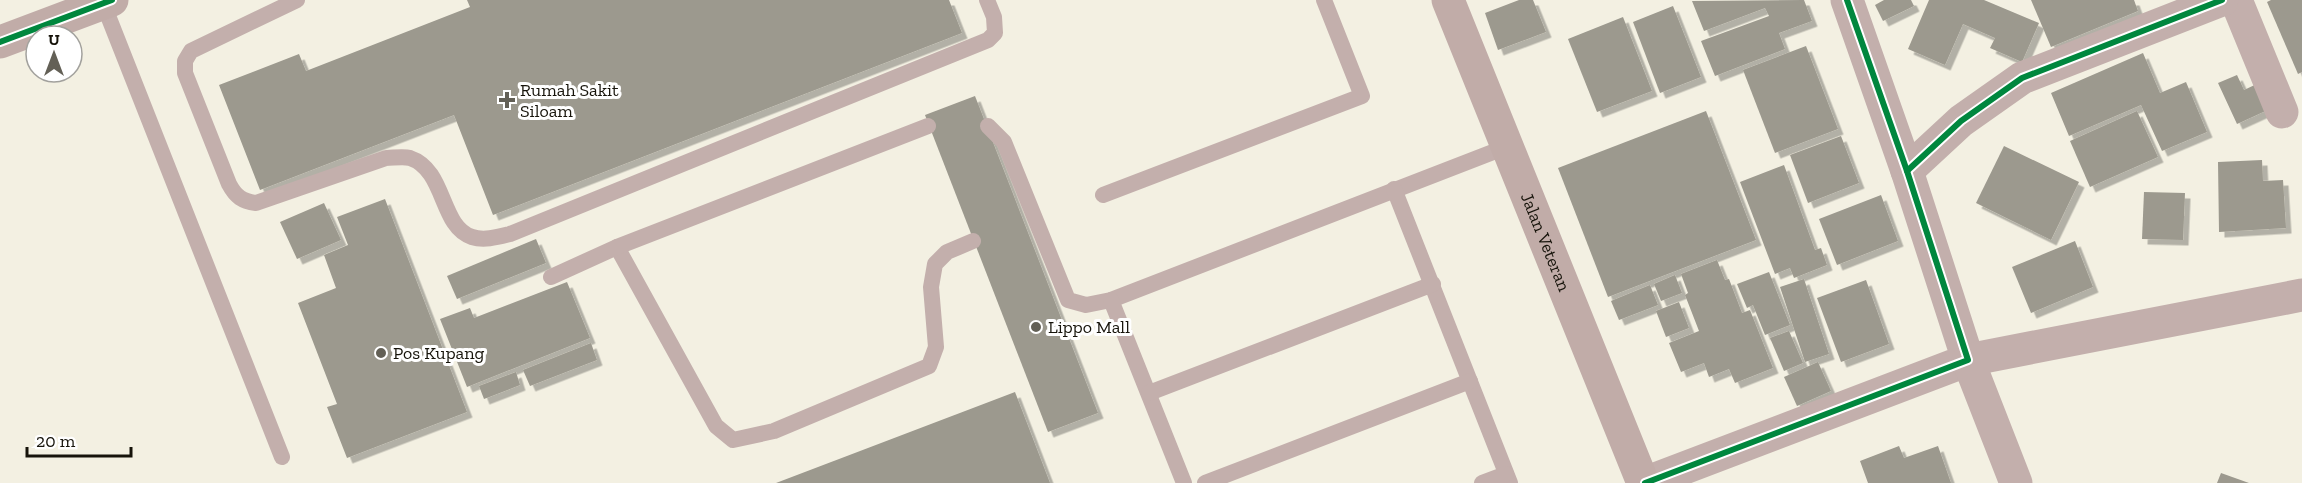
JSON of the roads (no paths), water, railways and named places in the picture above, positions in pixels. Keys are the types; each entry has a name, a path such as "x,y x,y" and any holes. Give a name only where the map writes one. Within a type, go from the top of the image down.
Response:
{"main road":[{"name":"Jalan Veteran","path":"1448,0 1644,483"},
{"path":"0,42 108,2"}],"street":[{"path":"1847,0 1907,171 1968,360 2016,483"},
{"path":"1907,171 1961,121 2022,78 2222,0"},
{"path":"2236,0 2282,112"},
{"path":"1644,483 1968,360 2302,295"}],"lane":[{"path":"297,0 191,51 185,61 185,73 229,184 236,196 244,202 256,203 386,158 409,158 431,174 459,230 473,238 491,238 510,234 988,40 994,33 994,17 989,1"},
{"path":"1104,195 1362,96 1324,0"},
{"path":"108,2 282,457"},
{"path":"551,277 617,247 928,126"},
{"path":"988,126 1004,142 1030,221 1068,300 1086,305 1112,300 1506,147"},
{"path":"1394,189 1508,478 1482,483"},
{"path":"617,247 716,426 733,440 774,431 929,366 936,347 931,287 935,264 947,252 973,241"},
{"path":"1149,393 1433,285"},
{"path":"1112,300 1184,483"},
{"path":"1205,483 1470,381"}],"place":[{"name":"Rumah Sakit Siloam","path":"507,100"},
{"name":"Lippo Mall","path":"1036,327"},
{"name":"Pos Kupang","path":"381,353"}]}
